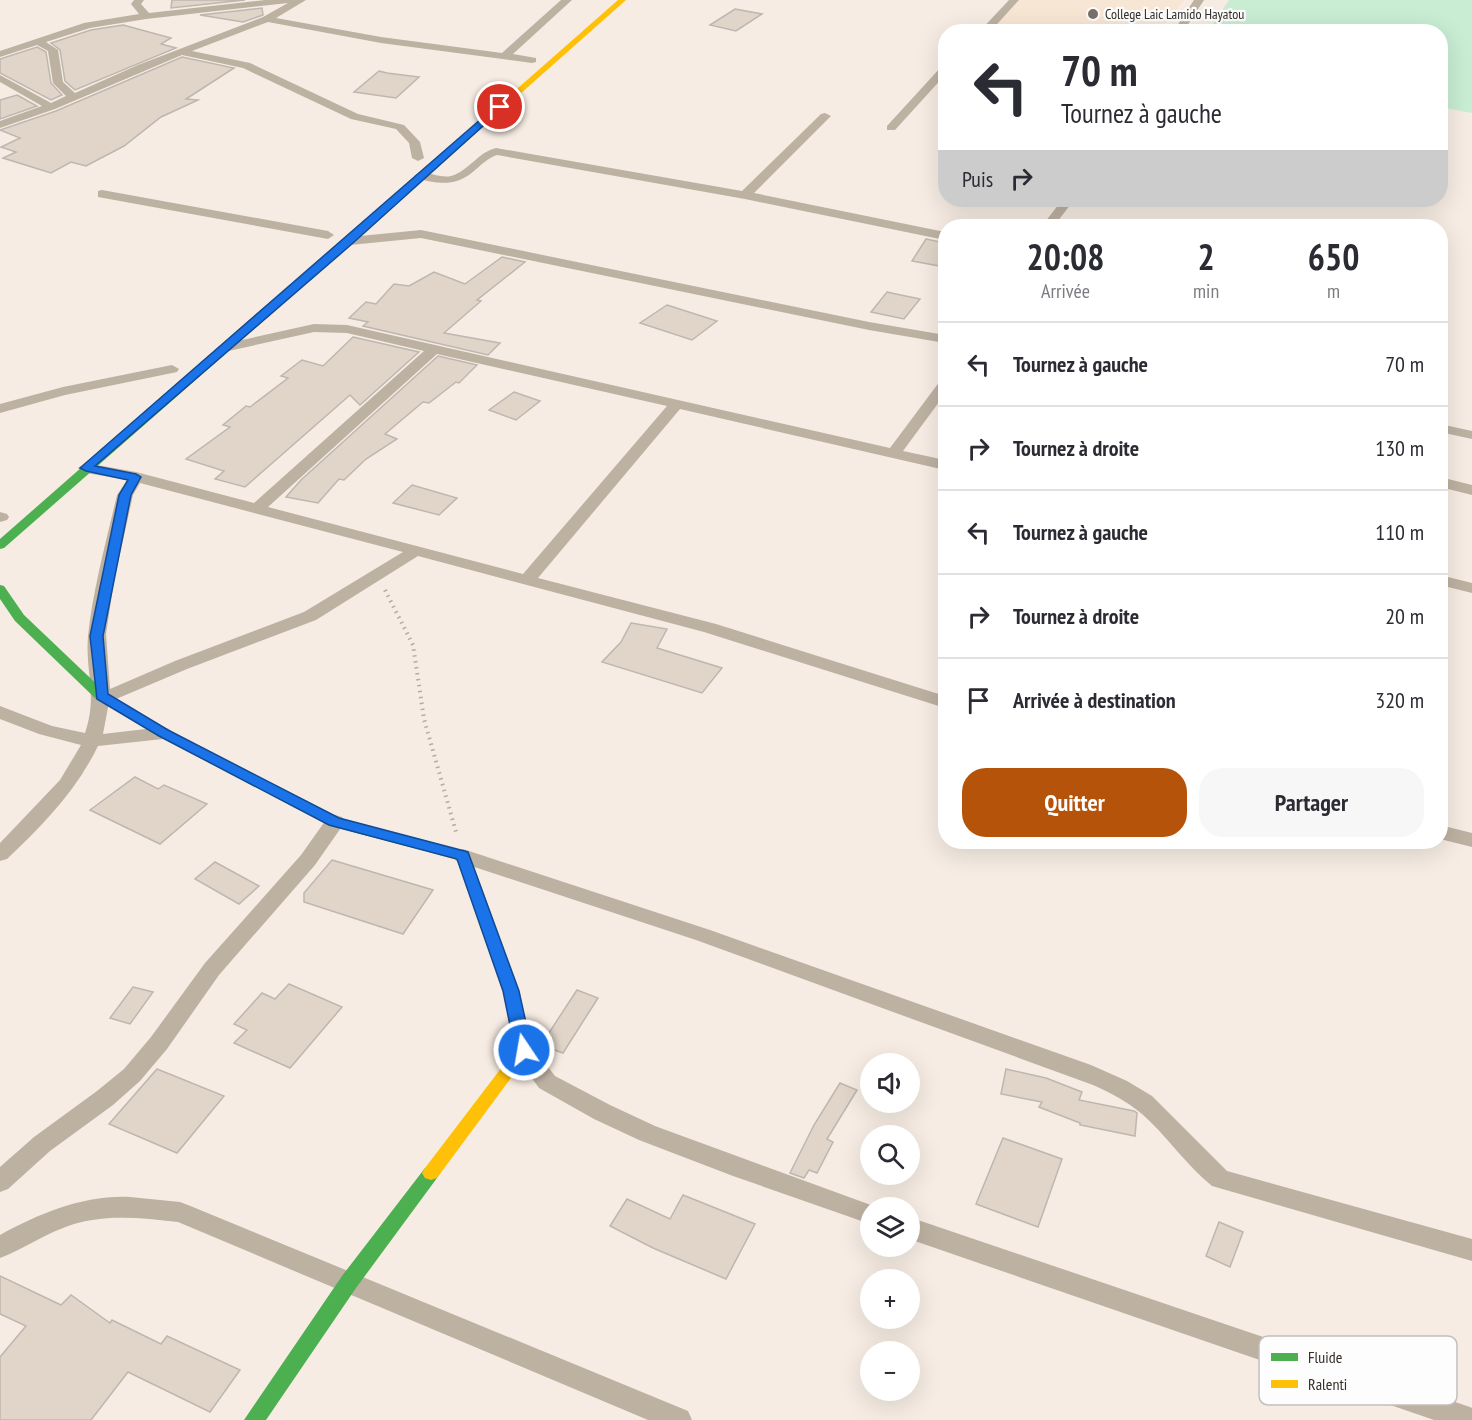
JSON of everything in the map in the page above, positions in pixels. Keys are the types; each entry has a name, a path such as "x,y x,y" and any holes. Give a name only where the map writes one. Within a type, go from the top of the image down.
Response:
{"main road":[{"path":"558,37 602,0"},
{"path":"0,545 224,348 350,241 420,176 622,0"},
{"path":"515,75 537,56"},
{"path":"310,250 332,231"},
{"path":"148,390 176,365"},
{"path":"0,589 19,618 103,697 164,733 334,822 463,856 511,991 524,1050 349,1282 254,1420"}],"street":[{"path":"139,0 136,4 146,16"},
{"path":"243,0 258,4"},
{"path":"0,54 88,26 146,16 292,0"},
{"path":"0,125 51,107 181,52 267,19 301,0"},
{"path":"505,56 567,0"},
{"path":"992,24 1014,0"},
{"path":"1184,24 1200,0"},
{"path":"267,19 381,39 505,56 537,56"},
{"path":"37,41 53,50 58,83 73,97"},
{"path":"0,42 17,48"},
{"path":"181,52 246,65 355,117 400,127 414,142 418,158"},
{"path":"891,128 938,77"},
{"path":"0,78 51,107"},
{"path":"745,195 825,116"},
{"path":"420,176 444,180 456,179 486,153 496,151 745,195 938,235"},
{"path":"102,195 332,231"},
{"path":"1053,219 1063,207"},
{"path":"350,241 421,234 869,326 938,338"},
{"path":"224,348 314,328 347,329 938,463"},
{"path":"256,510 434,349"},
{"path":"0,409 63,391 176,365"},
{"path":"894,453 938,393"},
{"path":"526,581 677,404"},
{"path":"1448,430 1472,435"},
{"path":"86,468 136,477 414,552 710,628 938,700"},
{"path":"0,854 40,817 80,767 94,740 103,697 96,636 125,495 136,477"},
{"path":"1448,484 1472,490"},
{"path":"103,697 310,616 414,552"},
{"path":"1448,582 1472,588"},
{"path":"0,712 59,734 94,740 164,733"},
{"path":"0,1182 42,1143 105,1098 132,1075 159,1043 212,969 308,860 334,822"},
{"path":"1448,834 1472,840"},
{"path":"463,856 703,935 1083,1071 1127,1091 1151,1109 1195,1158 1220,1179 1472,1250"},
{"path":"524,1050 547,1082"},
{"path":"506,1074 547,1082 647,1133 860,1210"},
{"path":"0,1247 39,1225 74,1213 114,1207 180,1212 679,1420"},
{"path":"920,1232 1259,1348"},
{"path":"1426,1405 1470,1420"}],"path":[{"path":"376,575 390,598 412,645 424,719 463,856"}],"shaded area":[{"path":"1010,0 1184,0 1165,24 988,24"}],"green space":[{"path":"1229,0 1472,0 1472,113 1448,108 1448,24 1213,24"}],"building":[{"path":"172,0 245,0 171,8"},
{"path":"262,8 263,15 243,22 200,15"},
{"path":"735,9 762,14 736,31 710,25"},
{"path":"123,25 171,38 161,44 176,48 75,90 65,81 60,50 51,43 91,30"},
{"path":"37,47 46,52 51,83 62,95 51,100 0,73 0,59"},
{"path":"182,57 234,68 186,99 198,100 161,117 124,146 86,166 71,162 51,173 3,158 16,152 1,147 20,138 0,130 56,111"},
{"path":"379,71 419,77 396,98 354,92"},
{"path":"17,95 37,106 0,119 0,100"},
{"path":"926,239 938,242 938,266 912,261"},
{"path":"502,257 525,262 477,300 481,301 444,333 500,343 488,355 363,326 368,322 349,318 366,302 376,304 394,284 409,286 434,272 465,284"},
{"path":"887,292 920,299 904,319 871,312"},
{"path":"667,305 717,321 692,340 640,323"},
{"path":"353,337 419,352 360,405 350,395 245,487 215,479 224,471 186,459 230,427 223,425 246,406 250,407 288,378 281,376 302,360 323,366"},
{"path":"438,356 477,365 459,383 456,382 429,403 423,402 385,434 397,439 366,459 344,480 339,479 318,503 286,497 301,480"},
{"path":"514,392 540,401 516,420 489,410"},
{"path":"412,485 457,498 439,515 393,503"},
{"path":"631,623 667,629 657,648 722,668 702,693 602,662 621,642"},
{"path":"135,777 158,789 164,785 207,804 160,844 90,810"},
{"path":"332,860 433,890 403,934 304,902 304,893"},
{"path":"215,862 259,886 239,904 195,879"},
{"path":"289,984 342,1007 290,1068 234,1043 247,1030 234,1024 262,993 275,999"},
{"path":"133,987 153,992 130,1024 110,1018"},
{"path":"577,990 598,998 563,1053 541,1045"},
{"path":"157,1069 224,1096 177,1153 109,1124"},
{"path":"1006,1069 1046,1078 1082,1092 1079,1100 1134,1111 1137,1113 1135,1136 1080,1125 1080,1123 1039,1107 1042,1102 1001,1094"},
{"path":"840,1083 857,1090 827,1139 833,1142 817,1173 809,1170 804,1178 790,1173 814,1125"},
{"path":"1003,1138 1062,1159 1038,1227 976,1204"},
{"path":"683,1195 755,1224 726,1279 653,1248 610,1226 627,1199 670,1219"},
{"path":"1219,1222 1243,1232 1230,1267 1206,1256"},
{"path":"0,1276 61,1305 71,1295 110,1323 112,1320 161,1344 167,1336 240,1370 210,1412 128,1372 91,1420 0,1420 0,1357 26,1326 0,1314"}],"traffic: fast":[{"path":"0,545 266,311 331,257"},
{"path":"0,589 19,618 101,696 163,733 335,822 444,851"},
{"path":"254,1420 349,1282 431,1173"}],"traffic: slow":[{"path":"331,257 622,0"},
{"path":"431,1173 523,1051 511,991 463,856 444,851"}],"place":[{"name":"College Laic Lamido Hayatou","path":"1093,14"}],"route":[{"path":"500,107 420,176 350,241 86,468 136,477 125,495 96,636 101,696 164,733 334,822 463,856 511,991 524,1050"}]}
